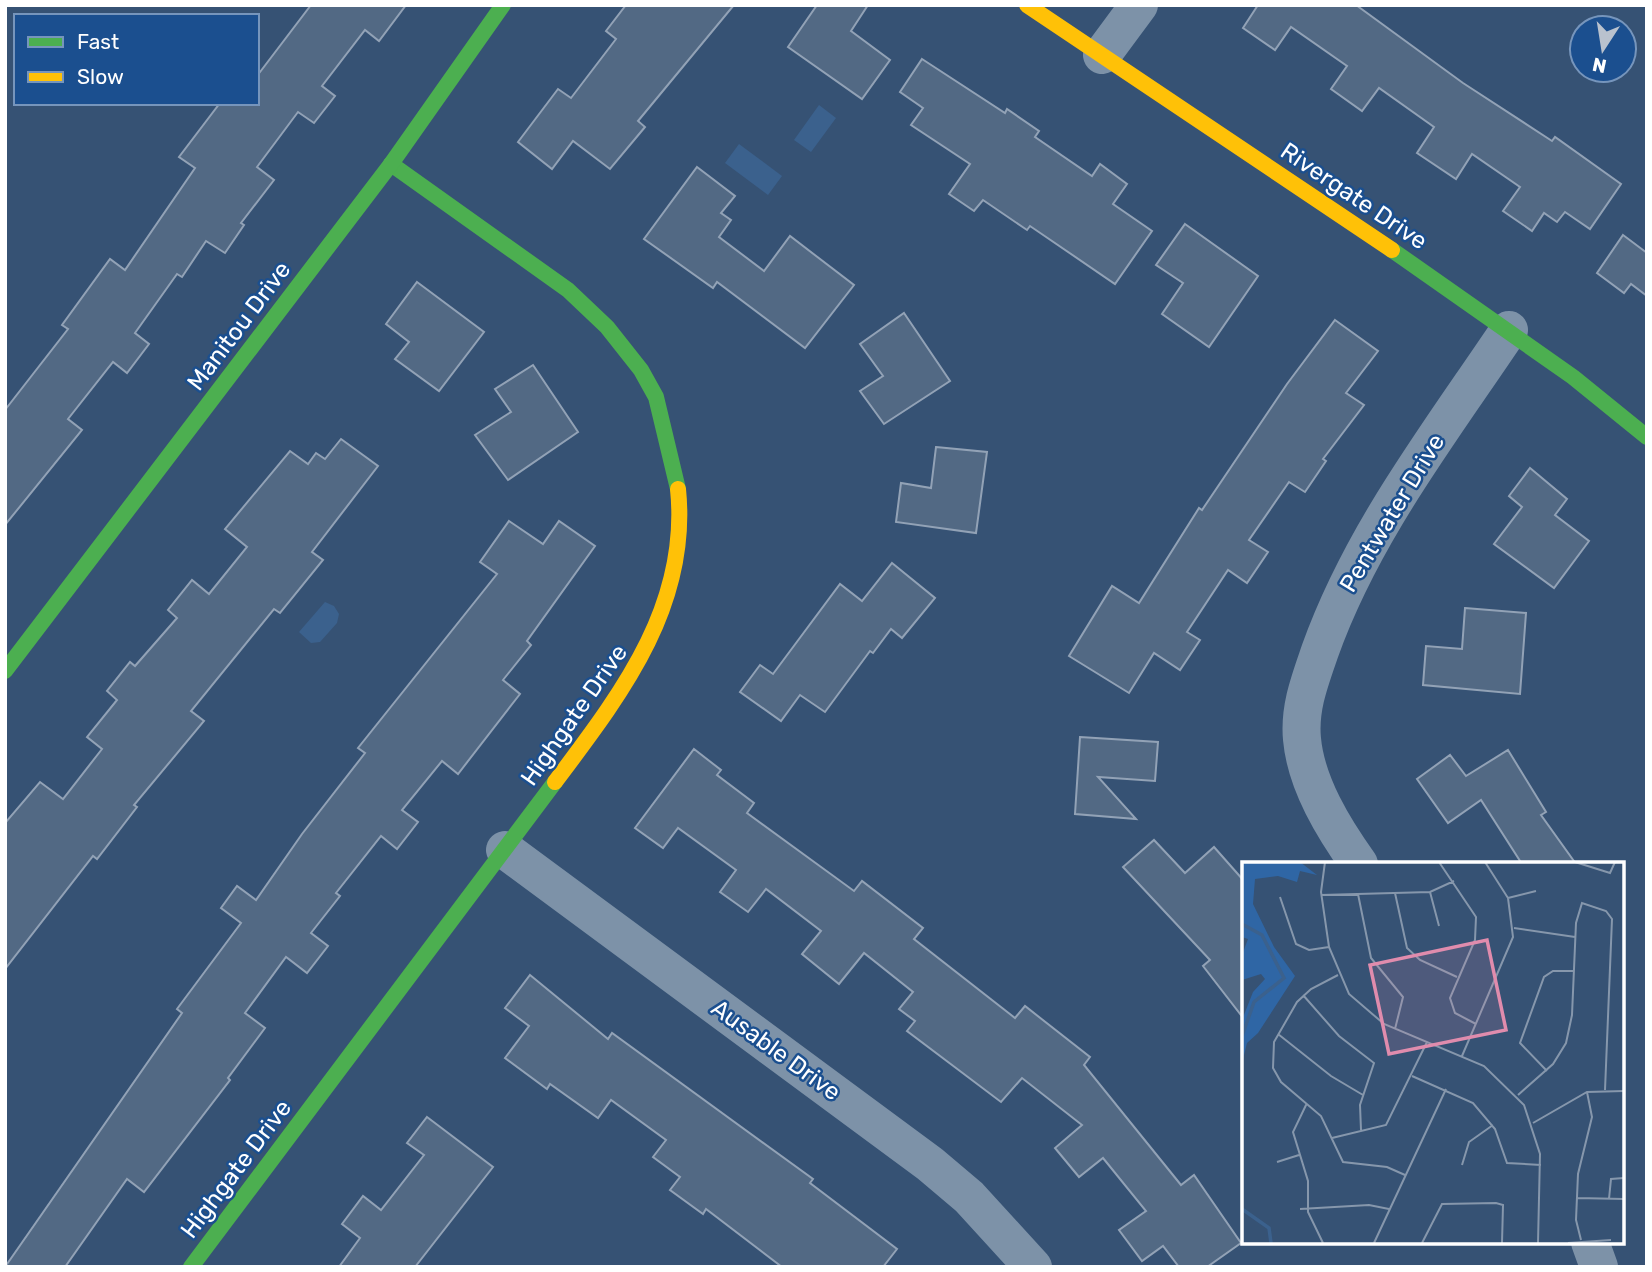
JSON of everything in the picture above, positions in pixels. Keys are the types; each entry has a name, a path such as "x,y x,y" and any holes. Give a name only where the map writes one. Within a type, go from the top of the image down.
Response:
{"street":[{"name":"Manitou Drive","path":"5,671 391,164 503,5"},
{"name":"Rivergate Drive","path":"1027,5 1509,330 1647,437"},
{"path":"1102,55 1139,5"},
{"name":"Highgate Drive","path":"191,1267 505,850 642,662 671,594 683,509 680,485 655,393 588,306 391,164"},
{"name":"Pentwater Drive","path":"1358,862 1343,842 1314,785 1302,740 1303,702 1333,613 1359,558 1509,330"},
{"name":"Ausable Drive","path":"505,850 930,1164 970,1197 1033,1267"},
{"path":"1591,1244 1599,1267"}],"water":[{"path":"819,105 836,118 811,152 794,140"},
{"path":"739,144 782,176 768,195 725,163"},
{"path":"325,602 334,606 339,614 337,623 320,642 311,643 299,632"}],"building":[{"path":"311,5 406,5 379,41 365,30 322,86 335,96 314,123 298,112 257,167 274,180 241,223 244,225 225,253 206,241 182,277 177,274 135,333 149,344 127,373 113,362 68,419 82,430 5,525 5,410 68,329 62,325 110,259 125,270 195,168 179,157 218,105 259,105 259,73"},
{"path":"626,5 734,5 638,121 645,127 610,169 573,141 552,169 518,142 558,89 571,98 616,39 606,31"},
{"path":"817,5 868,5 851,31 890,60 862,99 788,47"},
{"path":"1258,5 1356,5 1463,83 1552,141 1555,137 1621,184 1590,229 1565,212 1557,222 1544,213 1532,231 1503,211 1520,187 1472,154 1456,179 1417,153 1434,127 1379,88 1362,111 1331,89 1347,66 1291,27 1275,50 1243,28"},
{"path":"922,59 1005,113 1007,109 1039,131 1035,137 1092,176 1100,164 1127,184 1113,204 1152,231 1115,284 1030,226 1027,230 983,200 974,211 949,194 970,164 911,125 923,108 900,92"},
{"path":"697,167 735,196 721,213 731,220 719,237 764,271 790,236 854,285 805,348 717,282 713,288 644,239"},
{"path":"1185,224 1258,276 1209,347 1162,314 1183,283 1156,265"},
{"path":"1623,235 1647,253 1647,296 1631,284 1624,293 1597,273"},
{"path":"417,282 484,332 439,391 395,359 409,342 386,324"},
{"path":"904,313 950,381 884,424 860,391 883,376 860,344"},
{"path":"1335,320 1378,351 1346,393 1364,405 1323,459 1326,461 1305,492 1289,482 1249,540 1268,552 1247,583 1228,570 1187,632 1200,640 1180,670 1154,653 1129,693 1069,656 1112,586 1139,603 1199,508 1202,510 1287,384"},
{"path":"533,365 578,432 508,480 475,435 511,412 495,389"},
{"path":"341,439 378,466 312,552 323,560 280,613 274,609 191,711 204,721 134,805 137,807 97,859 93,856 5,969 5,823 40,782 63,799 102,749 87,737 117,700 107,691 130,662 135,666 177,618 168,610 192,580 209,594 247,547 225,529 290,451 308,464 316,453 325,459"},
{"path":"936,447 987,452 976,533 896,522 901,483 931,488"},
{"path":"1530,468 1567,499 1555,515 1589,541 1554,588 1494,544 1522,507 1509,496"},
{"path":"509,521 543,544 559,521 595,546 527,641 531,645 503,680 520,694 458,774 442,761 402,810 418,822 397,849 381,836 336,893 340,896 311,933 328,946 307,973 286,957 245,1013 265,1028 228,1078 230,1080 144,1192 127,1179 65,1267 5,1267 182,1013 177,1009 241,923 221,908 237,886 256,900 302,834 365,753 358,748 497,574 480,562"},
{"path":"892,563 935,598 902,638 891,629 873,653 870,651 825,712 800,695 781,721 740,692 760,665 773,674 840,584 862,601"},
{"path":"1465,608 1526,613 1520,694 1423,685 1426,646 1462,649"},
{"path":"1080,737 1158,742 1155,781 1098,777 1136,819 1075,814"},
{"path":"694,749 721,770 717,775 754,803 747,813 854,891 862,881 923,928 914,939 1015,1018 1025,1006 1090,1057 1084,1065 1181,1185 1194,1175 1241,1243 1207,1267 1179,1267 1163,1246 1142,1261 1119,1230 1146,1211 1103,1158 1079,1177 1055,1148 1082,1125 1022,1078 1001,1102 907,1031 915,1021 899,1009 913,992 864,953 839,984 802,954 821,931 766,889 748,912 720,892 736,870 678,828 663,848 635,828"},
{"path":"1508,750 1546,812 1541,815 1575,862 1521,862 1481,800 1448,823 1417,779 1450,755 1466,776"},
{"path":"1154,840 1185,873 1214,847 1242,879 1242,1016 1203,966 1210,960 1123,867"},
{"path":"530,975 608,1039 612,1033 813,1179 810,1183 897,1249 883,1267 782,1267 706,1209 703,1214 670,1190 680,1177 653,1157 666,1140 611,1100 598,1118 550,1084 547,1089 505,1058 529,1026 505,1008"},
{"path":"427,1117 493,1167 415,1267 339,1267 360,1238 342,1224 363,1196 381,1210 424,1155 407,1143"}],"traffic: fast":[{"path":"5,671 391,164 503,5"},
{"path":"391,164 568,290 607,327 641,370 656,397 678,489"},
{"path":"1392,250 1573,377 1647,437"},
{"path":"191,1267 555,782"}],"traffic: slow":[{"path":"1027,5 1392,250"},
{"path":"555,782 604,716 626,681 662,610 673,572 679,532 678,489"}]}
